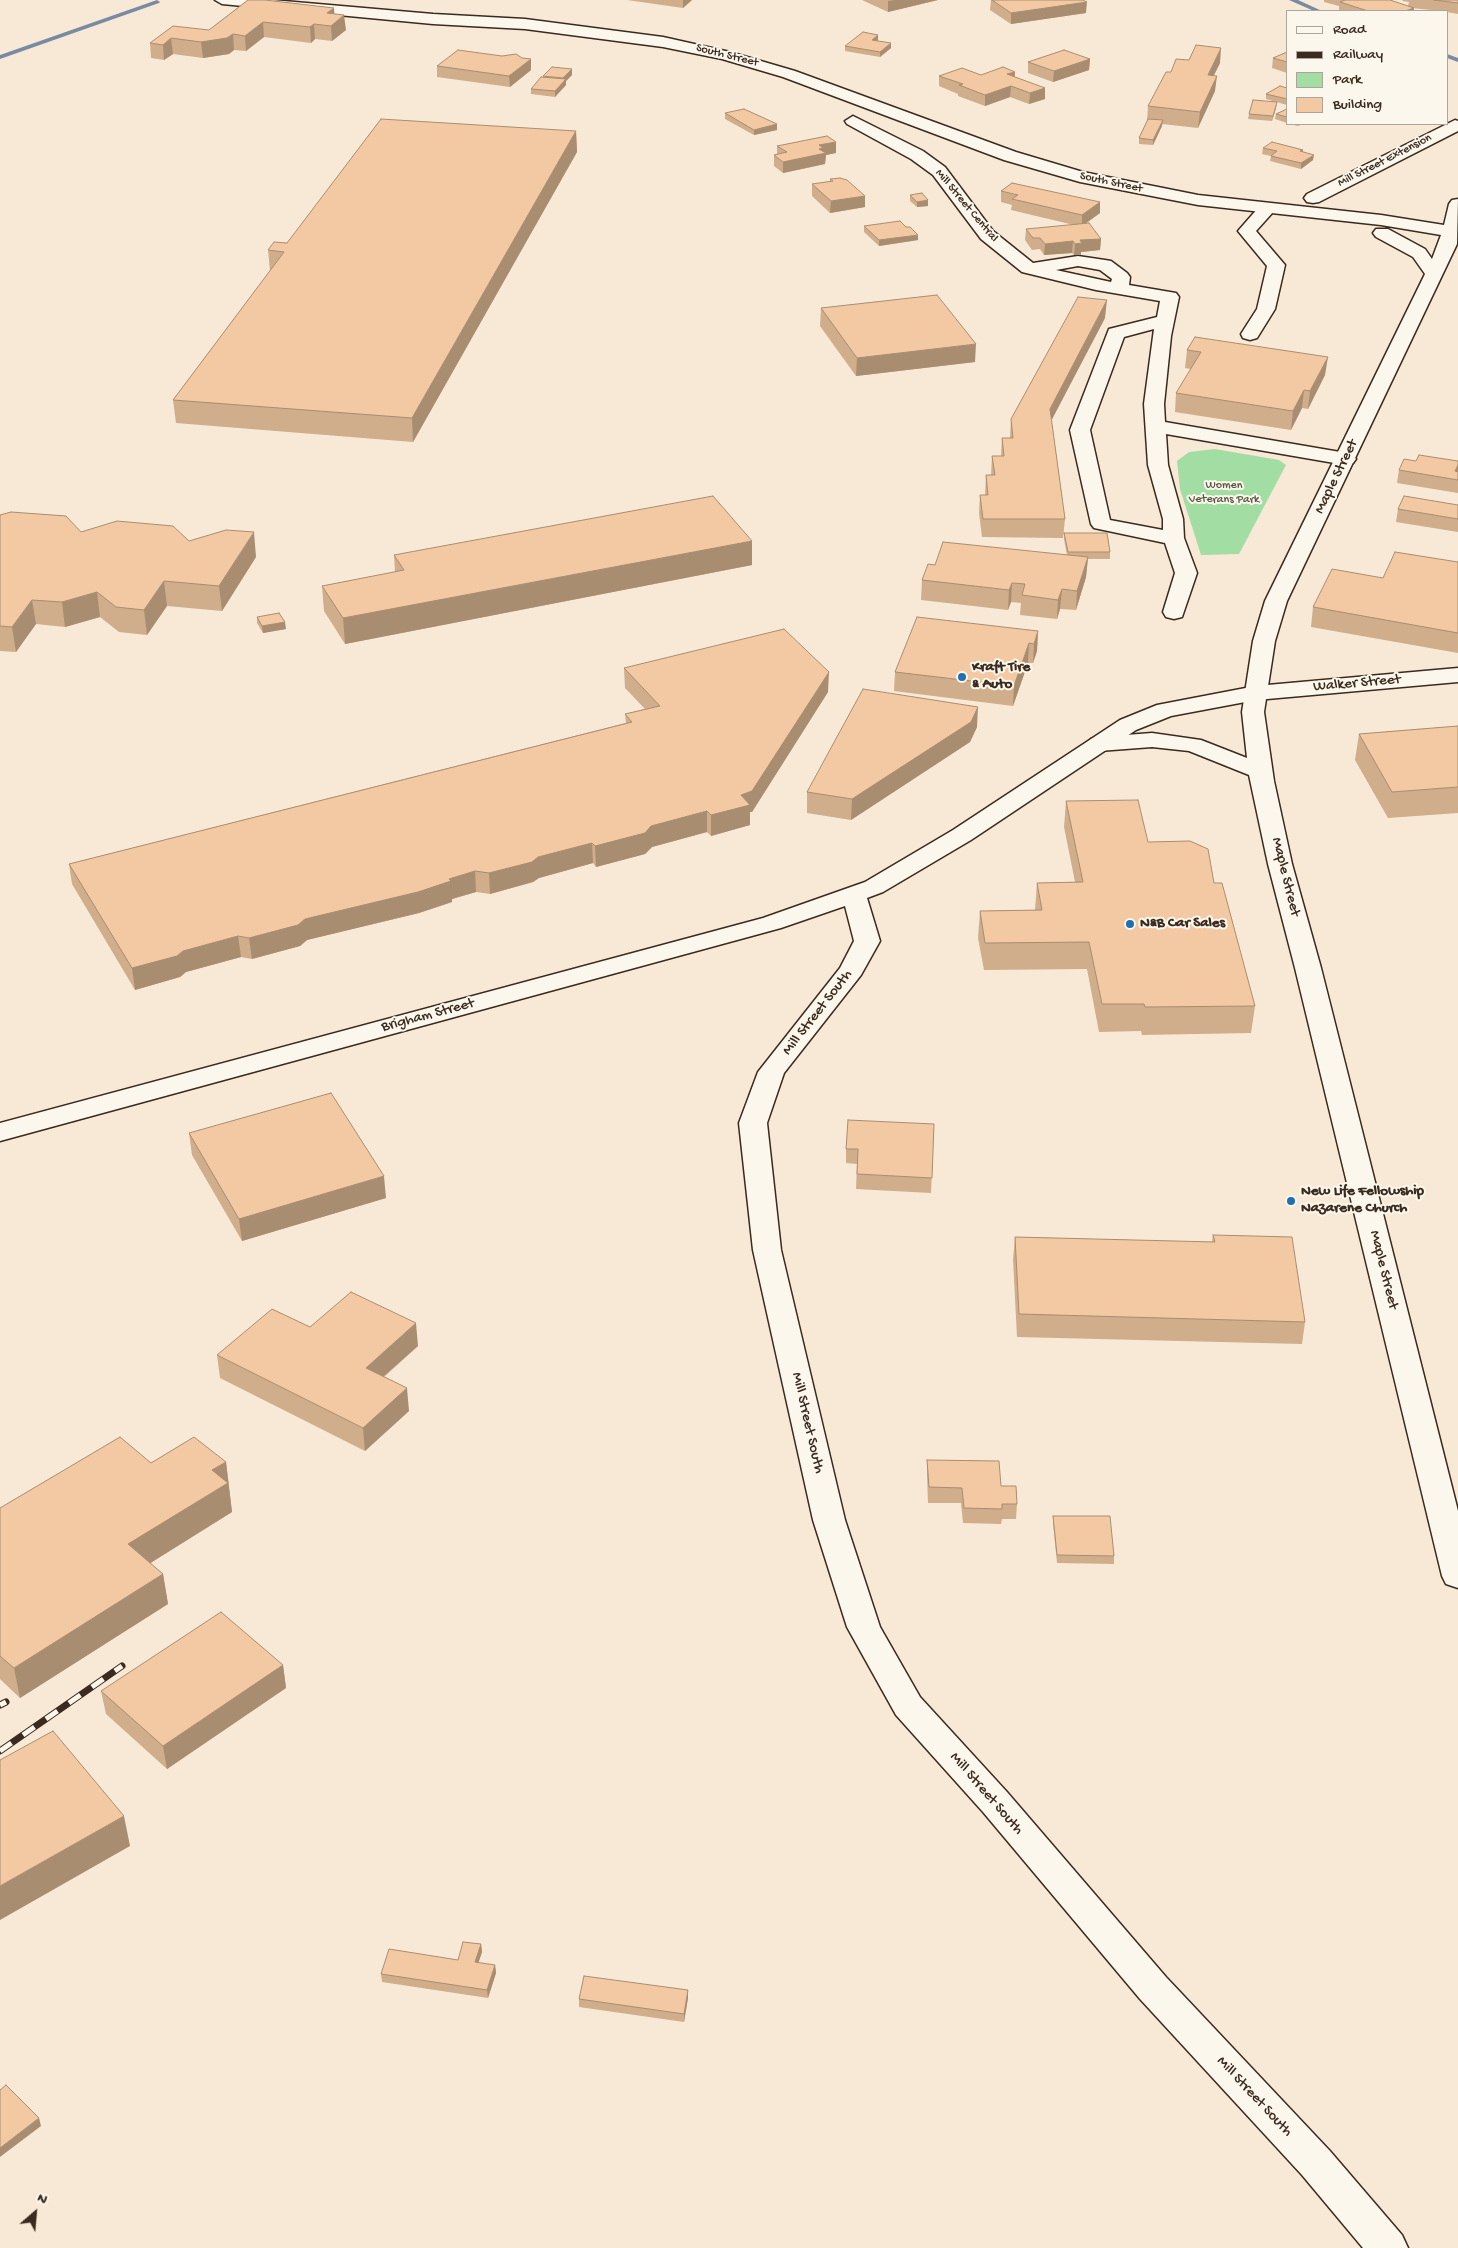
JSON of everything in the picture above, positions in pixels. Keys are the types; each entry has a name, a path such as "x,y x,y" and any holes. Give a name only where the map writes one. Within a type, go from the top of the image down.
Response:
{"street":[{"name":"South Street","path":"222,0 561,28 695,48 757,64 818,83 1034,164 1104,182 1265,211 1385,227 1449,213 1458,205"},
{"name":"Mill Street Central","path":"852,121 916,155 939,171 987,235 1028,268 1078,261 1105,265 1121,277 1119,289 1170,297 1165,320"},
{"name":"Mill Street Extension","path":"1313,198 1455,125 1458,126"},
{"name":"South Street","path":"1214,202 1451,238"},
{"name":"Maple Street","path":"1458,205 1451,238 1276,601 1264,641 1253,712 1261,772 1280,864 1308,968 1458,1576"},
{"path":"1250,334 1266,309 1276,265 1247,232 1265,211"},
{"name":"South Street","path":"1385,227 1419,253 1434,274"},
{"path":"1174,538 1101,524 1080,430 1116,334 1165,320 1154,404 1158,465 1173,519 1174,538 1186,573 1174,612"},
{"path":"1156,426 1346,459"},
{"name":"Walker Street","path":"1256,693 1458,675"},
{"path":"854,894 874,887 962,835 1128,725 1165,710 1256,693"},
{"path":"1099,744 1152,740 1193,745 1261,772"},
{"name":"Brigham Street","path":"0,1132 772,923 854,894"},
{"name":"Mill Street South","path":"854,894 867,941 852,970 771,1072 753,1122 767,1250 829,1520 864,1626 908,1706 995,1802 1153,1988 1316,2163 1388,2248"}],"green space":[{"name":"Women Veterans Park","path":"1215,449 1279,460 1286,465 1239,554 1201,555 1180,489 1177,461 1189,452"}],"building":[{"path":"248,0 265,0 334,8 327,13 344,15 331,26 314,24 310,27 263,22 245,36 233,34 227,38 201,42 171,38 163,45 150,43 173,26 209,30"},
{"path":"992,0 1083,0 1087,2 1011,13"},
{"path":"1345,0 1390,0 1414,8 1408,10 1365,10 1340,2"},
{"path":"1434,0 1458,0 1458,3"},
{"path":"863,32 878,35 872,40 891,43 880,52 845,46"},
{"path":"1196,45 1221,48 1208,75 1217,76 1200,112 1148,106 1166,72 1171,72 1176,59 1189,60"},
{"path":"458,50 502,56 516,54 522,58 531,59 509,76 437,66"},
{"path":"1064,50 1090,59 1054,71 1028,62"},
{"path":"1286,52 1286,62 1273,58"},
{"path":"552,67 572,69 563,78 543,76"},
{"path":"1003,67 1015,72 1007,74 1045,88 1030,93 1011,86 985,95 959,85 963,84 939,76 962,68 981,75"},
{"path":"541,77 566,79 555,91 531,89"},
{"path":"1280,86 1286,88 1286,99 1266,94"},
{"path":"1253,100 1277,102 1273,116 1249,114"},
{"path":"744,109 777,124 754,130 725,113"},
{"path":"1286,109 1286,117 1276,114"},
{"path":"381,119 576,131 412,418 173,400 284,252 268,250 274,242 287,243"},
{"path":"1148,119 1163,120 1153,140 1139,138"},
{"path":"827,136 836,142 819,145 823,148 819,149 826,153 783,162 774,155 787,152 777,146"},
{"path":"1272,142 1303,150 1300,151 1314,155 1301,163 1271,156 1277,151 1263,148"},
{"path":"840,178 847,180 865,196 831,201 812,184"},
{"path":"1012,183 1100,202 1082,215 1012,199 1018,195 1001,191"},
{"path":"922,193 928,200 917,202 910,195"},
{"path":"900,221 918,235 879,240 864,226"},
{"path":"1089,223 1101,239 1080,240 1082,243 1075,244 1073,241 1045,244 1040,238 1033,238 1026,229"},
{"path":"937,295 976,344 857,358 821,308"},
{"path":"1078,297 1107,300 1050,409 1065,519 983,519 980,495 988,495 986,475 995,475 992,456 1004,456 1002,438 1013,438 1011,419"},
{"path":"1195,337 1328,357 1310,391 1304,390 1293,411 1176,393 1201,352 1187,350"},
{"path":"1419,455 1458,461 1455,471 1458,472 1458,480 1399,470 1404,459 1416,461"},
{"path":"713,496 752,541 343,618 322,586 404,570 394,555"},
{"path":"1404,496 1458,505 1458,519 1398,509"},
{"path":"11,512 66,516 81,532 117,521 173,526 189,541 226,530 254,532 219,586 164,581 144,610 116,607 97,592 62,602 32,600 12,627 0,626 0,515"},
{"path":"1064,533 1107,533 1110,552 1068,552"},
{"path":"943,542 1088,557 1077,591 1062,589 1058,600 1022,595 1025,584 1012,583 1009,590 922,580 928,564 935,565"},
{"path":"1395,552 1458,562 1458,633 1313,607 1332,569 1383,578"},
{"path":"279,613 285,622 262,626 257,617"},
{"name":"Kraft Tire & Auto","path":"917,617 1038,631 1034,644 1029,643 1014,686 895,672"},
{"path":"784,629 829,672 752,791 741,795 750,805 711,815 707,811 651,826 645,833 595,846 592,843 538,857 532,862 489,873 475,871 418,892 305,919 298,925 249,938 238,936 183,951 177,956 132,968 69,864 632,722 625,714 660,706 624,668"},
{"path":"863,689 978,707 971,722 852,799 807,792"},
{"path":"1458,726 1458,787 1392,792 1359,734"},
{"name":"N&B Car Sales","path":"1138,800 1148,842 1190,841 1208,849 1214,883 1222,883 1255,1006 1145,1007 1144,1004 1102,1004 1089,942 985,943 980,911 1042,910 1037,883 1083,882 1066,801"},
{"path":"331,1093 384,1176 239,1219 189,1133"},
{"path":"848,1120 934,1124 932,1178 857,1174 858,1149 846,1149"},
{"path":"1213,1235 1292,1237 1305,1322 1019,1314 1015,1237 1215,1242"},
{"path":"351,1292 416,1323 366,1368 407,1388 363,1428 217,1355 272,1309 310,1327"},
{"path":"120,1437 151,1463 194,1437 226,1462 212,1470 228,1483 128,1544 163,1574 14,1668 0,1656 0,1508"},
{"path":"927,1460 999,1461 1001,1486 1016,1486 1017,1504 1002,1504 1002,1509 964,1508 962,1488 929,1487"},
{"path":"1053,1516 1110,1516 1114,1556 1057,1555"},
{"path":"221,1612 283,1665 163,1746 101,1691"},
{"path":"53,1731 124,1816 0,1886 0,1760"},
{"path":"463,1942 481,1944 475,1962 495,1965 487,1990 381,1974 389,1949 458,1960"},
{"path":"584,1976 688,1990 684,2014 579,1999"},
{"path":"6,2085 39,2118 0,2148 0,2090"}],"waterway":[{"path":"1292,0 1317,10"},
{"path":"0,57 157,2"},
{"path":"1448,56 1458,60"}],"railway":[{"path":"0,1751 122,1666"},
{"path":"0,1705 6,1702"}],"place":[{"name":"Kraft Tire & Auto","path":"962,677"},
{"name":"N&B Car Sales","path":"1130,924"},
{"name":"New Life Fellowship Nazarene Church","path":"1291,1201"}]}
